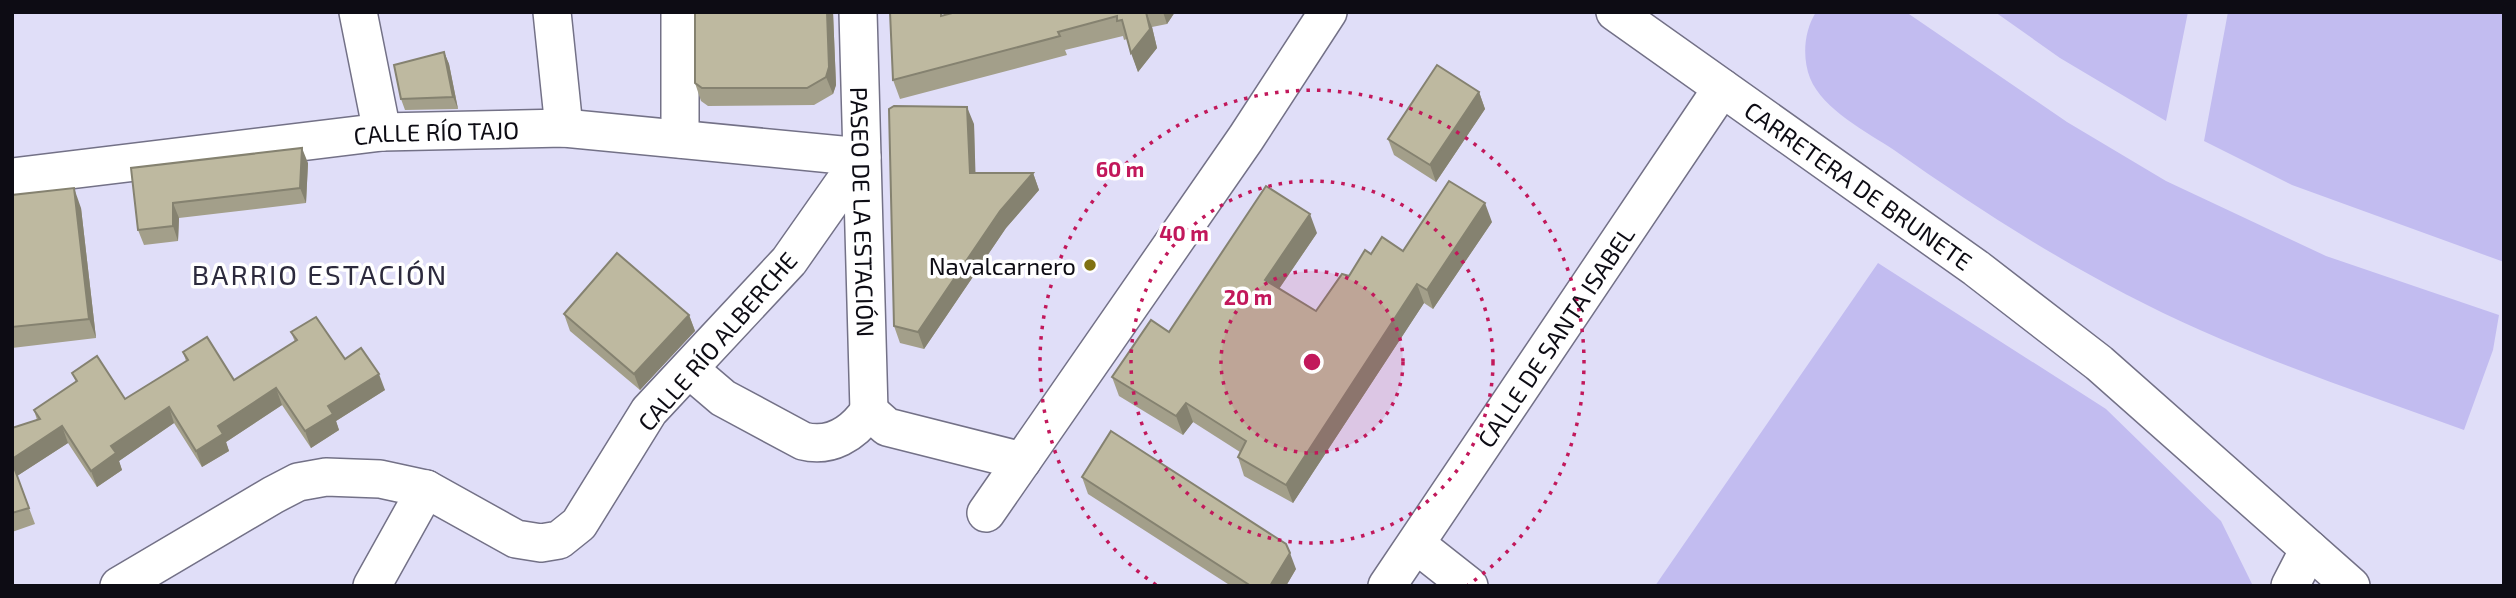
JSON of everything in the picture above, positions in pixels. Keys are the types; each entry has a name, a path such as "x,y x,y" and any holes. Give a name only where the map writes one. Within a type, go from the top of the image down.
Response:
{"street":[{"path":"358,12 382,132"},
{"path":"552,12 564,128"},
{"path":"680,12 680,139"},
{"name":"PASEO DE LA ESTACIÓN","path":"858,12 869,411"},
{"path":"986,513 1245,138 1328,12"},
{"name":"CARRETERA DE BRUNETE","path":"1615,12 1976,268 2099,363 2351,586"},
{"name":"CALLE DE SANTA ISABEL","path":"1387,586 1722,88"},
{"name":"CALLE RÍO TAJO","path":"12,177 382,132 564,128 862,157"},
{"name":"CALLE RÍO ALBERCHE","path":"119,586 298,482 326,477 380,479 426,489 516,539 541,543 559,540 579,524 649,411 789,261 862,157"},
{"path":"689,369 723,398 803,441 816,444 842,437 859,426 869,411 887,427 1022,461"},
{"path":"372,586 426,489"},
{"path":"1417,545 1469,586"},
{"path":"2290,586 2309,549"}],"shaded area":[{"path":"1816,12 1906,12 2067,122 2166,181 2326,256 2499,315 2493,350 2464,430 2298,370 2200,330 2081,270 1967,200 1847,119 1816,90 1806,61 1806,44"},
{"path":"1995,12 2188,12 2166,121 2060,58"},
{"path":"2228,12 2504,12 2504,262 2292,185 2204,141"},
{"path":"1878,263 2106,409 2221,521 2253,586 1655,586"}],"building":[{"path":"695,12 827,12 829,67 826,77 807,88 702,88 695,83"},
{"path":"890,12 941,12 941,16 956,12 1146,12 1150,29 1131,53 1122,20 1117,21 1117,16 1058,32 1060,36 893,80"},
{"path":"444,52 453,97 401,99 394,65"},
{"path":"1437,65 1479,92 1430,165 1388,139"},
{"path":"894,106 967,107 970,173 1033,173 1000,211 918,332 894,326 889,109"},
{"path":"302,148 300,188 173,203 173,226 138,230 131,168"},
{"path":"1449,181 1485,203 1427,290 1417,284 1286,485 1238,457 1246,441 1186,403 1176,416 1112,377 1151,320 1169,332 1266,186 1310,214 1265,280 1316,311 1342,274 1349,276 1365,250 1371,254 1382,237 1403,251"},
{"path":"74,188 89,319 12,327 12,195"},
{"path":"617,253 689,315 634,374 564,314"},
{"path":"316,317 345,359 361,348 379,374 328,406 333,414 305,431 276,388 218,426 223,434 196,451 169,407 111,446 116,453 91,471 62,426 12,459 12,428 40,419 34,410 77,381 72,373 97,356 125,399 188,360 183,352 207,337 234,380 297,340 291,332"},
{"path":"1111,431 1286,544 1290,553 1270,586 1251,586 1082,477"},
{"path":"12,462 29,508 12,513"}],"place":[{"name":"Navalcarnero","path":"1090,265"}],"district":[{"name":"BARRIO ESTACIÓN","path":"320,274"}]}
